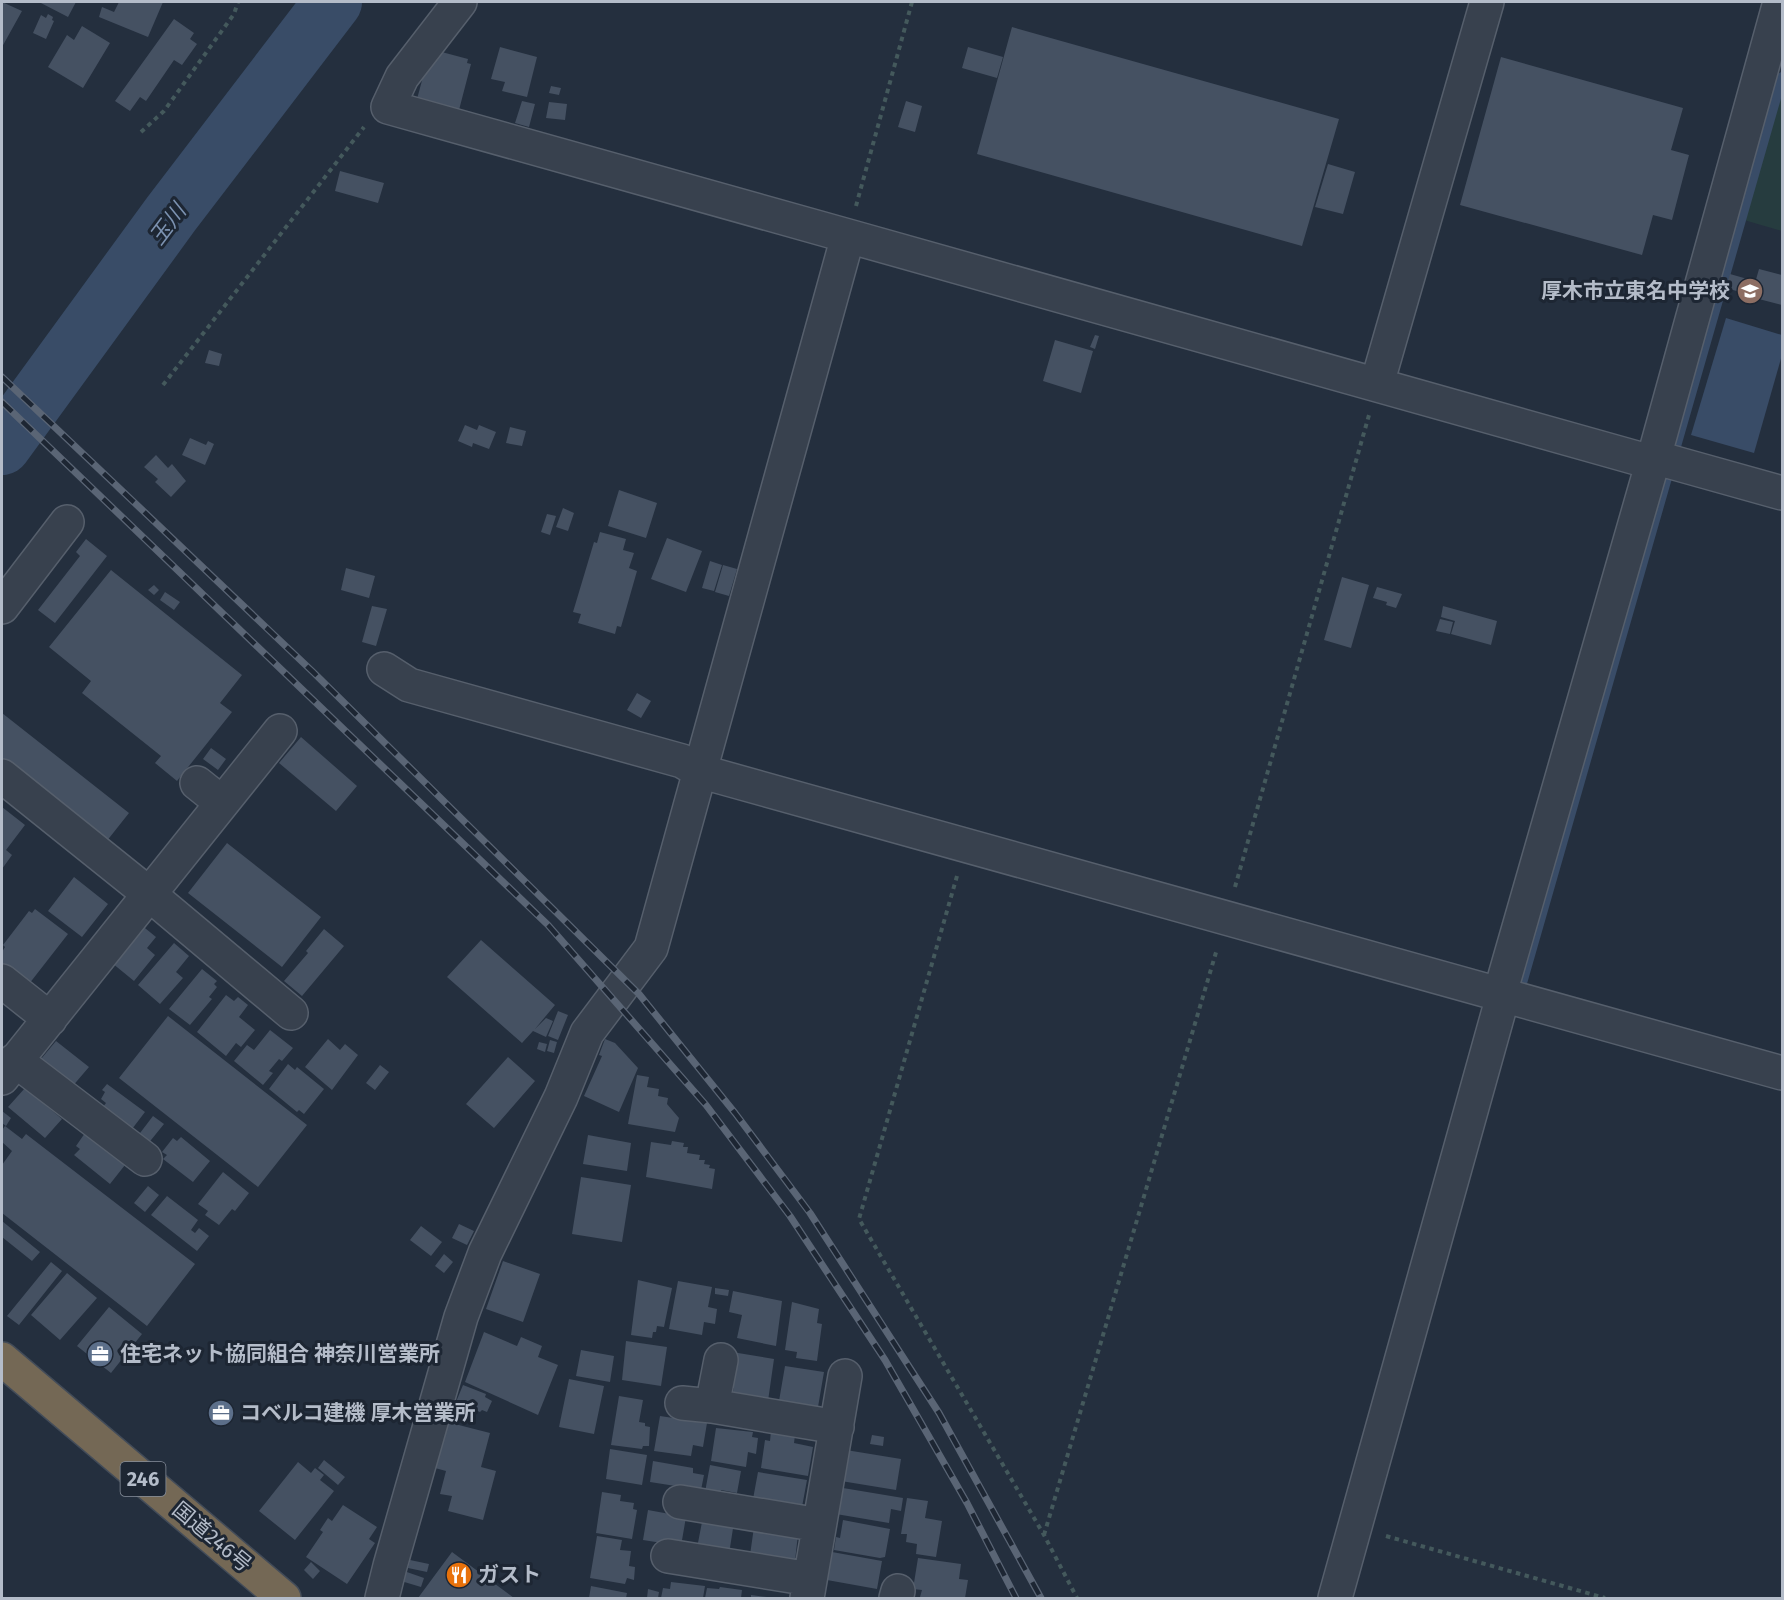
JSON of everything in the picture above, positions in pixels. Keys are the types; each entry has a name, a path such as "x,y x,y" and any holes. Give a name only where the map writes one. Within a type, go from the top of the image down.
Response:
{"highway":[{"name":"国道246号","path":"2,1359 284,1599"}],"street":[{"path":"460,2 402,77 388,107 1653,461 1664,460 1782,494"},
{"path":"1377,384 1487,2"},
{"path":"1335,1599 1503,996 1503,983 1653,461 1780,2"},
{"path":"382,1599 461,1317 485,1253 561,1096 587,1033 651,948 848,236"},
{"path":"2,606 67,522"},
{"path":"384,669 409,685 682,760 699,771 1782,1073"},
{"path":"145,1159 8,1069 149,894 210,793 280,731"},
{"path":"2,776 149,894 274,1006"},
{"path":"2,981 50,1019"},
{"path":"721,1360 697,1404 837,1427"},
{"path":"668,1556 811,1593 819,1525 845,1376"},
{"path":"681,1502 819,1525"}],"path":[{"path":"141,132 164,111 234,14 238,2"},
{"path":"848,236 912,2"},
{"path":"163,385 368,122 388,107"},
{"path":"1044,1535 1227,917 1377,384"},
{"path":"966,845 859,1219 1044,1535 1077,1599"},
{"path":"1355,1527 1605,1599"}],"green space":[{"path":"1782,86 1782,231 1744,220"}],"water":[{"path":"1726,318 1782,335 1782,355 1754,453 1691,435"}],"building":[{"path":"2,2 22,11 2,47"},
{"path":"39,2 76,2 68,17"},
{"path":"119,2 163,2 148,37 99,17 102,7 114,12"},
{"path":"48,14 53,17 54,21 46,39 33,33 41,15 46,18"},
{"path":"174,19 194,33 190,39 197,44 182,65 174,60 146,101 140,97 130,111 115,101"},
{"path":"82,26 110,43 83,88 48,67 67,35 74,40"},
{"path":"1012,27 1339,119 1302,246 977,154"},
{"path":"500,47 537,57 527,97 502,91 505,82 491,79"},
{"path":"968,47 1003,57 997,78 962,68"},
{"path":"438,51 468,59 467,63 471,64 459,110 417,99 427,62 434,64"},
{"path":"1501,57 1683,108 1671,150 1689,155 1672,220 1653,215 1642,255 1460,205"},
{"path":"551,86 561,88 559,95 549,93"},
{"path":"522,101 535,104 529,127 515,123"},
{"path":"906,101 922,106 915,132 898,127"},
{"path":"549,102 567,104 565,120 546,118"},
{"path":"1328,164 1355,172 1343,214 1315,207"},
{"path":"340,171 384,183 378,203 335,191"},
{"path":"1759,269 1782,275 1782,305 1751,297"},
{"path":"1730,274 1751,280 1747,294 1726,288"},
{"path":"1095,335 1099,336 1095,349 1090,347"},
{"path":"1055,340 1093,351 1081,393 1043,381"},
{"path":"209,350 222,354 219,366 205,363"},
{"path":"465,425 477,430 479,425 496,432 489,449 473,443 472,447 458,441"},
{"path":"510,427 526,431 522,446 506,443"},
{"path":"190,438 206,445 208,441 214,444 205,465 182,455"},
{"path":"156,455 168,468 172,464 186,481 171,497 155,482 158,479 144,467"},
{"path":"619,490 657,503 646,538 608,526"},
{"path":"563,508 574,513 568,531 556,527"},
{"path":"547,514 556,516 550,535 541,532"},
{"path":"600,532 626,539 623,550 634,553 629,568 637,571 621,627 617,626 615,634 578,623 581,614 573,612 594,542 597,543"},
{"path":"667,538 702,551 686,592 651,579"},
{"path":"86,539 107,556 55,623 38,610 80,556 76,552"},
{"path":"710,561 722,565 714,591 702,588"},
{"path":"723,565 737,569 729,596 715,592"},
{"path":"346,568 375,576 369,598 341,590"},
{"path":"111,570 242,675 220,703 232,712 177,781 155,763 161,756 82,693 91,681 49,647"},
{"path":"1342,577 1369,585 1351,648 1324,640"},
{"path":"154,585 159,590 154,595 148,590"},
{"path":"1377,587 1402,594 1396,608 1386,605 1387,602 1373,598"},
{"path":"165,592 180,602 174,610 160,600"},
{"path":"372,606 387,609 376,646 362,642"},
{"path":"1443,606 1497,621 1491,645 1451,634 1455,621 1441,617"},
{"path":"1440,619 1453,622 1450,634 1436,631"},
{"path":"637,693 651,701 641,718 627,710"},
{"path":"2,713 129,813 106,842 2,760"},
{"path":"301,737 357,786 336,811 279,763"},
{"path":"211,748 226,759 218,770 203,759"},
{"path":"2,807 25,825 6,850 12,855 2,869"},
{"path":"227,843 321,917 282,967 188,893"},
{"path":"74,877 108,904 82,937 48,911"},
{"path":"35,909 68,934 29,984 2,963 2,952 5,947 3,945 29,911 32,913"},
{"path":"140,924 156,937 147,948 155,955 134,981 112,963"},
{"path":"324,929 344,946 302,996 284,981 308,953 306,951"},
{"path":"481,940 555,1005 535,1029 546,1018 553,1021 546,1037 533,1031 522,1043 447,977"},
{"path":"174,943 189,956 176,972 183,978 160,1004 138,985"},
{"path":"202,969 217,981 214,984 217,987 209,997 212,999 190,1025 169,1009"},
{"path":"226,995 234,1001 238,997 248,1005 239,1017 255,1030 241,1047 236,1043 226,1056 197,1032"},
{"path":"558,1011 568,1015 558,1040 548,1036"},
{"path":"168,1016 307,1125 258,1187 119,1078"},
{"path":"270,1030 293,1048 269,1071 273,1073 263,1085 234,1061 247,1045 254,1050"},
{"path":"328,1039 340,1050 345,1044 358,1055 332,1090 305,1067"},
{"path":"605,1039 615,1043 638,1068 619,1112 584,1096 602,1056 599,1055"},
{"path":"550,1040 557,1042 554,1053 547,1051"},
{"path":"56,1041 89,1067 71,1088 41,1059"},
{"path":"539,1042 547,1044 545,1052 537,1049"},
{"path":"508,1057 535,1081 494,1128 466,1104"},
{"path":"288,1064 295,1070 297,1067 324,1089 304,1114 299,1110 297,1112 269,1089"},
{"path":"380,1065 389,1072 375,1090 366,1083"},
{"path":"637,1075 649,1077 647,1087 659,1089 658,1096 668,1098 667,1104 679,1118 675,1132 628,1124"},
{"path":"107,1084 145,1112 129,1133 103,1107 106,1103 101,1099 105,1092 102,1090"},
{"path":"25,1088 62,1119 45,1138 8,1107"},
{"path":"2,1111 11,1118 6,1126 2,1123"},
{"path":"153,1116 164,1124 147,1145 137,1137"},
{"path":"5,1126 22,1139 26,1134 195,1264 147,1326 2,1213 2,1165 12,1151 2,1142 2,1130"},
{"path":"85,1133 125,1165 110,1184 74,1155 80,1149 76,1146"},
{"path":"588,1135 631,1143 627,1171 583,1164"},
{"path":"181,1137 210,1161 193,1182 163,1159 167,1155 162,1152 173,1138 177,1141"},
{"path":"672,1141 684,1143 683,1147 688,1147 687,1153 700,1155 699,1160 705,1160 704,1164 715,1169 712,1189 646,1177 651,1142 671,1145"},
{"path":"223,1172 249,1193 235,1211 232,1209 219,1225 205,1215 208,1211 198,1204"},
{"path":"581,1177 631,1185 622,1242 572,1234"},
{"path":"148,1186 159,1195 145,1212 134,1203"},
{"path":"167,1196 198,1220 191,1230 195,1233 199,1228 209,1236 197,1251 151,1215"},
{"path":"2,1221 40,1252 32,1261 2,1237"},
{"path":"459,1224 474,1231 467,1245 452,1238"},
{"path":"421,1226 442,1242 431,1256 410,1240"},
{"path":"444,1254 453,1262 444,1273 435,1266"},
{"path":"503,1261 540,1274 523,1322 486,1309"},
{"path":"51,1262 62,1271 19,1325 7,1316"},
{"path":"67,1273 97,1298 60,1340 31,1315"},
{"path":"638,1280 672,1288 664,1327 657,1326 652,1338 631,1335"},
{"path":"678,1281 712,1287 708,1307 717,1309 715,1324 704,1322 702,1335 669,1329"},
{"path":"715,1288 729,1290 728,1296 715,1294"},
{"path":"733,1291 782,1301 776,1346 737,1338 742,1315 729,1312"},
{"path":"792,1302 819,1309 817,1323 822,1324 817,1361 796,1358 797,1352 785,1350"},
{"path":"109,1307 142,1334 111,1373 77,1346"},
{"path":"484,1332 517,1346 521,1337 542,1346 538,1357 558,1365 538,1415 465,1382"},
{"path":"626,1341 667,1347 661,1386 622,1380"},
{"path":"581,1350 614,1356 610,1382 576,1376"},
{"path":"732,1352 774,1359 768,1401 732,1396 734,1388 727,1387"},
{"path":"785,1366 824,1372 818,1407 779,1401"},
{"path":"569,1379 604,1386 594,1434 559,1427"},
{"path":"463,1385 486,1394 485,1397 492,1401 487,1412 482,1410 480,1412 456,1402"},
{"path":"619,1396 643,1400 639,1422 650,1427 649,1446 643,1446 642,1449 611,1445"},
{"path":"660,1416 707,1423 703,1447 693,1445 691,1456 654,1451"},
{"path":"447,1422 490,1433 481,1467 496,1471 483,1520 448,1511 452,1496 440,1494 446,1471 435,1468"},
{"path":"716,1428 753,1432 752,1437 758,1438 756,1454 748,1452 746,1467 711,1461"},
{"path":"771,1431 795,1435 794,1443 813,1447 808,1476 761,1468 765,1440 770,1441"},
{"path":"872,1435 884,1437 883,1446 870,1444"},
{"path":"610,1449 647,1455 642,1485 606,1479"},
{"path":"846,1450 901,1459 896,1490 841,1481"},
{"path":"324,1460 345,1477 338,1485 318,1468"},
{"path":"653,1461 693,1468 693,1473 704,1475 701,1490 650,1482"},
{"path":"298,1462 311,1473 315,1468 324,1475 320,1480 334,1491 295,1540 259,1511"},
{"path":"710,1465 741,1471 737,1493 721,1490 720,1495 705,1492"},
{"path":"758,1472 807,1480 802,1507 753,1499"},
{"path":"837,1487 903,1498 901,1511 891,1509 889,1523 836,1514"},
{"path":"602,1492 621,1495 620,1501 634,1503 633,1509 637,1510 632,1539 596,1533"},
{"path":"907,1498 928,1501 925,1518 942,1521 936,1557 916,1554 917,1544 906,1542 907,1534 901,1534"},
{"path":"343,1505 377,1527 369,1539 375,1543 347,1584 306,1557 323,1532 320,1530 328,1518 332,1521"},
{"path":"648,1510 686,1517 681,1546 643,1540"},
{"path":"718,1520 734,1522 729,1554 697,1548 702,1522 717,1525"},
{"path":"843,1520 890,1529 885,1557 834,1550 836,1537 840,1538"},
{"path":"754,1527 798,1534 795,1561 750,1555"},
{"path":"597,1536 622,1540 620,1550 631,1551 629,1566 635,1567 634,1580 627,1578 625,1584 590,1578"},
{"name":"ガスト","path":"452,1552 514,1598 418,1598"},
{"path":"832,1552 882,1561 877,1589 827,1580"},
{"path":"918,1558 961,1564 959,1579 968,1580 965,1598 920,1597 922,1590 913,1589"},
{"path":"410,1560 429,1564 427,1572 408,1568"},
{"path":"311,1562 320,1571 313,1579 304,1570"},
{"path":"404,1571 424,1578 421,1587 401,1581"},
{"path":"671,1582 705,1586 703,1598 661,1598 663,1588 670,1589"},
{"path":"591,1586 627,1593 626,1598 589,1598"},
{"path":"720,1587 742,1590 741,1598 705,1598 707,1588 719,1589"},
{"path":"648,1589 659,1592 658,1598 647,1598"},
{"path":"751,1595 767,1597 767,1598 751,1598"}],"waterway":[{"name":"玉川","path":"2,446 171,214 333,2"},
{"path":"1518,997 1782,77"}],"railway":[{"path":"2,377 313,672 639,994 735,1113 810,1213 939,1413 1041,1598"},
{"path":"2,402 548,925 706,1105 790,1216 885,1360 967,1503 1016,1598"}],"place":[{"name":"厚木市立東名中学校","path":"1750,291"},
{"name":"住宅ネット協同組合 神奈川営業所","path":"100,1354"},
{"name":"コベルコ建機 厚木営業所","path":"221,1413"},
{"name":"ガスト","path":"459,1575"}]}
